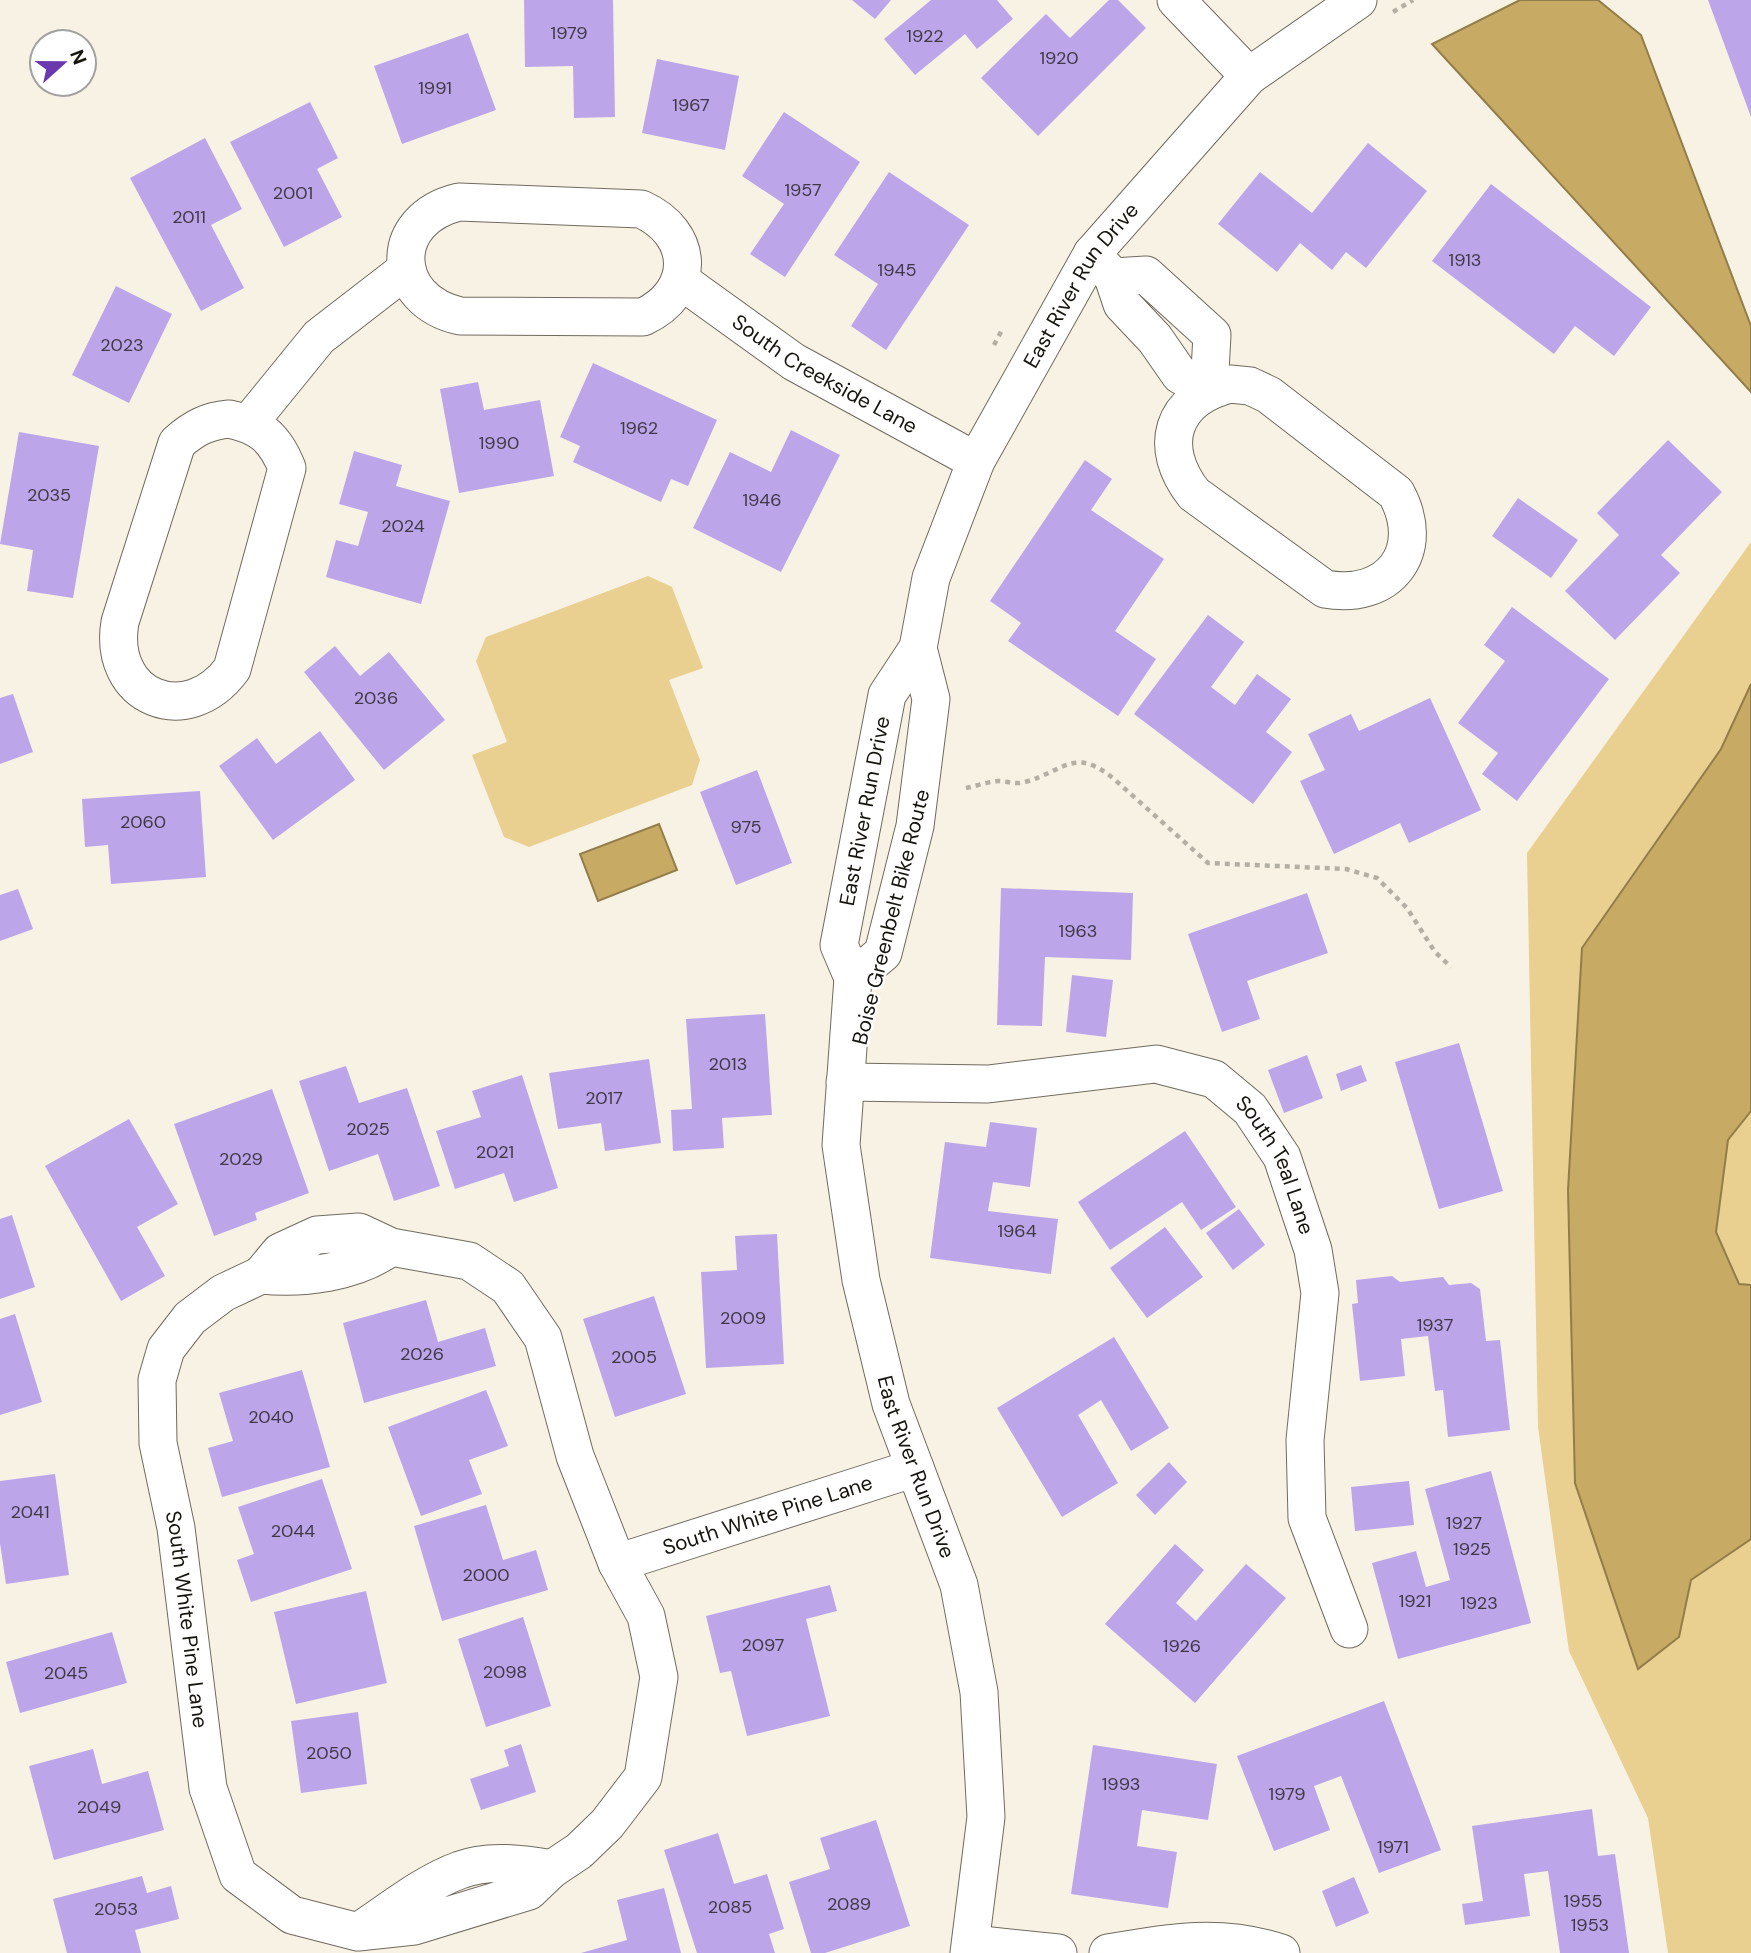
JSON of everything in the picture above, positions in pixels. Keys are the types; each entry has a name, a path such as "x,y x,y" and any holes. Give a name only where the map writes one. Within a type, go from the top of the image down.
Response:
{"street":[{"path":"1177,0 1249,76"},
{"name":"East River Run Drive","path":"971,1948 986,1817 979,1692 959,1585 891,1404 861,1280 841,1145 853,978 839,945 887,695 918,648 931,578 976,461 1103,266 1249,76 1370,9"},
{"path":"459,202 641,209 658,216 671,229 683,262 680,280 666,303 643,317 460,316 441,311 425,302 413,287 407,269 406,250 412,232 424,217 440,207 459,202"},
{"path":"1103,266 1122,304 1155,339 1180,375 1209,389 1230,384 1250,386 1269,395 1396,492 1406,510 1409,530 1406,550 1396,568 1383,581 1364,590 1345,592 1325,589 1194,494 1178,468 1172,437 1185,409 1209,389 1212,335 1146,275 1103,266"},
{"path":"249,423 319,337 407,269"},
{"name":"South Creekside Lane","path":"680,280 794,362 976,461"},
{"path":"229,419 249,423 266,433 279,449 287,468 238,650 232,669 220,685 203,697 184,702 163,701 145,693 130,679 120,662 116,642 120,622 177,443 192,429 210,421 229,419"},
{"name":"East River Run Drive","path":"853,978 883,953 915,826 931,699 918,648"},
{"name":"South Teal Lane","path":"845,1082 988,1084 1156,1064 1214,1079 1250,1109 1282,1157 1313,1250 1320,1293 1305,1440 1307,1518 1349,1629"},
{"name":"South White Pine Lane","path":"359,1232 391,1247 469,1261 508,1287 543,1338 575,1456 617,1563 646,1616 659,1677 643,1777 607,1824 579,1851 551,1869 529,1891 414,1926 358,1932 292,1915 238,1875 208,1788 176,1528 158,1443 157,1380 166,1349 190,1318 223,1293 261,1275 281,1252 317,1235 359,1232"},
{"name":"South White Pine Lane","path":"617,1563 915,1468"},
{"path":"1108,1953 1214,1939 1250,1942 1281,1953"},
{"path":"971,1948 1058,1953"}],"path":[{"path":"1370,9 1413,0"},
{"path":"992,349 1005,326"},
{"path":"965,788 997,781 1023,783 1072,761 1084,761 1108,774 1208,863 1346,869 1377,878 1407,908 1435,952 1451,968"}],"shaded area":[{"path":"1520,0 1598,0 1641,35 1751,326 1751,392 1432,44"},
{"path":"1751,542 1751,684 1721,749 1582,949 1568,1190 1575,1483 1679,1637 1691,1580 1751,1539 1751,1953 1668,1953 1648,1818 1569,1651 1538,1427 1527,853"},
{"path":"648,576 672,587 703,668 669,680 700,760 692,785 529,847 504,837 472,755 507,742 476,661 486,637"},
{"path":"1751,684 1751,1111 1728,1140 1716,1232 1739,1284 1751,1285 1751,1539 1691,1580 1679,1637 1638,1669 1575,1483 1568,1190 1582,948 1721,749"},
{"path":"659,824 677,870 598,901 580,854"},
{"path":"1751,1111 1751,1285 1739,1284 1716,1232 1728,1140"}],"building":[{"path":"524,0 613,0 615,117 574,118 573,66 525,67"},
{"path":"852,0 891,0 875,19"},
{"path":"931,0 997,0 1013,19 977,49 965,34 915,75 884,39"},
{"path":"1109,0 1118,0 1146,28 1038,136 981,78 1046,14 1070,38"},
{"path":"1708,0 1751,0 1751,117"},
{"path":"468,33 496,110 402,144 374,66"},
{"path":"657,59 739,76 725,150 642,133"},
{"path":"310,102 338,158 317,169 342,217 284,247 230,142"},
{"path":"784,112 860,162 785,277 750,254 784,204 742,176"},
{"path":"205,138 242,209 211,225 244,288 201,311 130,178"},
{"path":"1368,143 1427,191 1366,268 1346,252 1332,270 1300,243 1277,272 1218,224 1260,172 1312,213"},
{"path":"889,172 969,225 886,350 851,326 878,284 834,255"},
{"path":"1491,184 1651,307 1614,356 1575,326 1554,354 1432,261"},
{"path":"116,286 172,314 129,403 72,375"},
{"path":"593,363 717,420 688,486 671,479 661,502 573,462 580,446 560,437"},
{"path":"478,382 484,410 540,400 554,476 459,493 440,389"},
{"path":"791,430 840,455 781,572 693,528 730,452 771,472"},
{"path":"19,432 99,446 73,598 27,591 33,550 0,544"},
{"path":"1668,440 1722,492 1661,555 1680,573 1615,640 1565,591 1619,535 1597,513"},
{"path":"354,451 402,465 396,486 450,501 421,604 326,577 336,540 358,546 368,512 339,504"},
{"path":"1085,460 1112,479 1091,510 1164,559 1115,631 1156,659 1118,716 1008,641 1021,623 990,601"},
{"path":"1518,498 1578,540 1551,578 1492,536"},
{"path":"1512,607 1609,679 1517,801 1482,774 1498,753 1458,723 1505,661 1484,645"},
{"path":"1208,615 1244,642 1211,687 1235,705 1257,674 1291,699 1266,732 1292,752 1253,804 1134,714"},
{"path":"335,646 360,676 389,652 445,720 384,770 304,672"},
{"path":"13,694 33,752 0,764 0,698"},
{"path":"1430,698 1481,810 1409,843 1400,823 1334,854 1300,781 1325,770 1308,734 1351,714 1359,731"},
{"path":"320,731 355,780 273,840 219,766 257,738 276,764"},
{"path":"757,770 792,863 736,885 700,792"},
{"path":"200,791 206,877 111,884 108,845 85,847 82,799"},
{"path":"1001,888 1133,893 1131,960 1045,957 1042,1026 997,1025"},
{"path":"18,889 33,929 0,941 0,895"},
{"path":"1307,893 1328,953 1247,981 1260,1019 1222,1032 1188,934"},
{"path":"1072,975 1113,980 1106,1037 1066,1032"},
{"path":"765,1014 772,1115 722,1118 724,1148 673,1151 671,1110 692,1109 686,1019"},
{"path":"1459,1043 1503,1191 1439,1209 1395,1062"},
{"path":"1307,1055 1323,1098 1284,1113 1268,1070"},
{"path":"649,1059 661,1143 605,1151 601,1123 558,1129 549,1073"},
{"path":"1361,1065 1367,1081 1341,1091 1336,1074"},
{"path":"346,1066 359,1103 407,1088 440,1186 394,1201 378,1154 329,1171 299,1081"},
{"path":"522,1075 558,1188 514,1202 504,1173 455,1189 436,1131 481,1117 472,1091"},
{"path":"272,1089 309,1193 255,1213 257,1220 214,1236 174,1124"},
{"path":"129,1119 178,1204 137,1227 165,1276 121,1301 45,1166"},
{"path":"990,1122 1037,1128 1030,1187 993,1182 988,1211 1058,1219 1051,1274 930,1258 945,1142 986,1147"},
{"path":"1185,1131 1236,1207 1201,1230 1182,1202 1110,1250 1078,1202"},
{"path":"1239,1209 1265,1245 1233,1270 1206,1233"},
{"path":"12,1215 35,1287 0,1299 0,1219"},
{"path":"1165,1227 1203,1277 1147,1318 1110,1268"},
{"path":"777,1234 784,1364 706,1368 701,1272 737,1270 735,1236"},
{"path":"1392,1276 1400,1282 1443,1277 1449,1285 1471,1283 1480,1289 1486,1341 1500,1340 1510,1430 1448,1437 1443,1390 1435,1391 1428,1336 1401,1339 1405,1376 1360,1381 1352,1304 1358,1303 1356,1280"},
{"path":"654,1296 686,1394 615,1417 583,1319"},
{"path":"426,1300 438,1342 485,1328 496,1366 364,1403 343,1323"},
{"path":"15,1314 42,1402 0,1415 0,1319"},
{"path":"1114,1337 1169,1428 1131,1451 1101,1400 1078,1415 1118,1483 1062,1517 997,1408"},
{"path":"302,1370 330,1467 222,1497 208,1448 233,1441 219,1393"},
{"path":"486,1390 508,1446 469,1460 482,1494 421,1516 388,1427"},
{"path":"1169,1462 1187,1482 1155,1515 1136,1495"},
{"path":"1491,1471 1531,1623 1398,1659 1372,1563 1416,1551 1426,1587 1450,1580 1425,1489"},
{"path":"55,1474 69,1575 6,1584 0,1543 0,1481"},
{"path":"322,1479 352,1569 251,1602 237,1560 254,1554 238,1507"},
{"path":"1409,1481 1414,1525 1355,1531 1351,1487"},
{"path":"486,1505 503,1560 536,1550 548,1590 442,1621 414,1526"},
{"path":"1175,1544 1204,1570 1176,1603 1196,1621 1246,1564 1286,1598 1195,1703 1105,1624"},
{"path":"830,1585 837,1611 806,1619 830,1716 747,1736 731,1671 720,1673 706,1616"},
{"path":"366,1591 387,1683 296,1704 274,1612"},
{"path":"523,1617 551,1706 486,1727 458,1639"},
{"path":"112,1632 127,1683 20,1713 6,1662"},
{"path":"1384,1701 1441,1850 1379,1873 1341,1776 1314,1786 1330,1830 1274,1851 1237,1756"},
{"path":"358,1712 367,1784 301,1793 291,1721"},
{"path":"521,1744 536,1792 481,1810 470,1779 509,1766 504,1750"},
{"path":"1093,1745 1217,1764 1208,1820 1142,1810 1137,1846 1177,1852 1168,1908 1071,1894"},
{"path":"93,1749 102,1784 148,1771 164,1830 54,1860 29,1766"},
{"path":"1592,1809 1598,1856 1615,1854 1629,1953 1560,1953 1548,1871 1524,1874 1530,1916 1465,1925 1462,1904 1483,1901 1472,1826"},
{"path":"876,1820 910,1926 825,1953 811,1953 789,1882 830,1869 820,1838"},
{"path":"718,1833 734,1884 767,1874 784,1929 769,1934 775,1953 697,1953 664,1850"},
{"path":"142,1876 147,1893 171,1886 179,1919 135,1930 141,1953 67,1953 53,1899"},
{"path":"1354,1877 1369,1913 1336,1927 1322,1891"},
{"path":"664,1888 681,1953 581,1953 627,1940 617,1900"}]}
